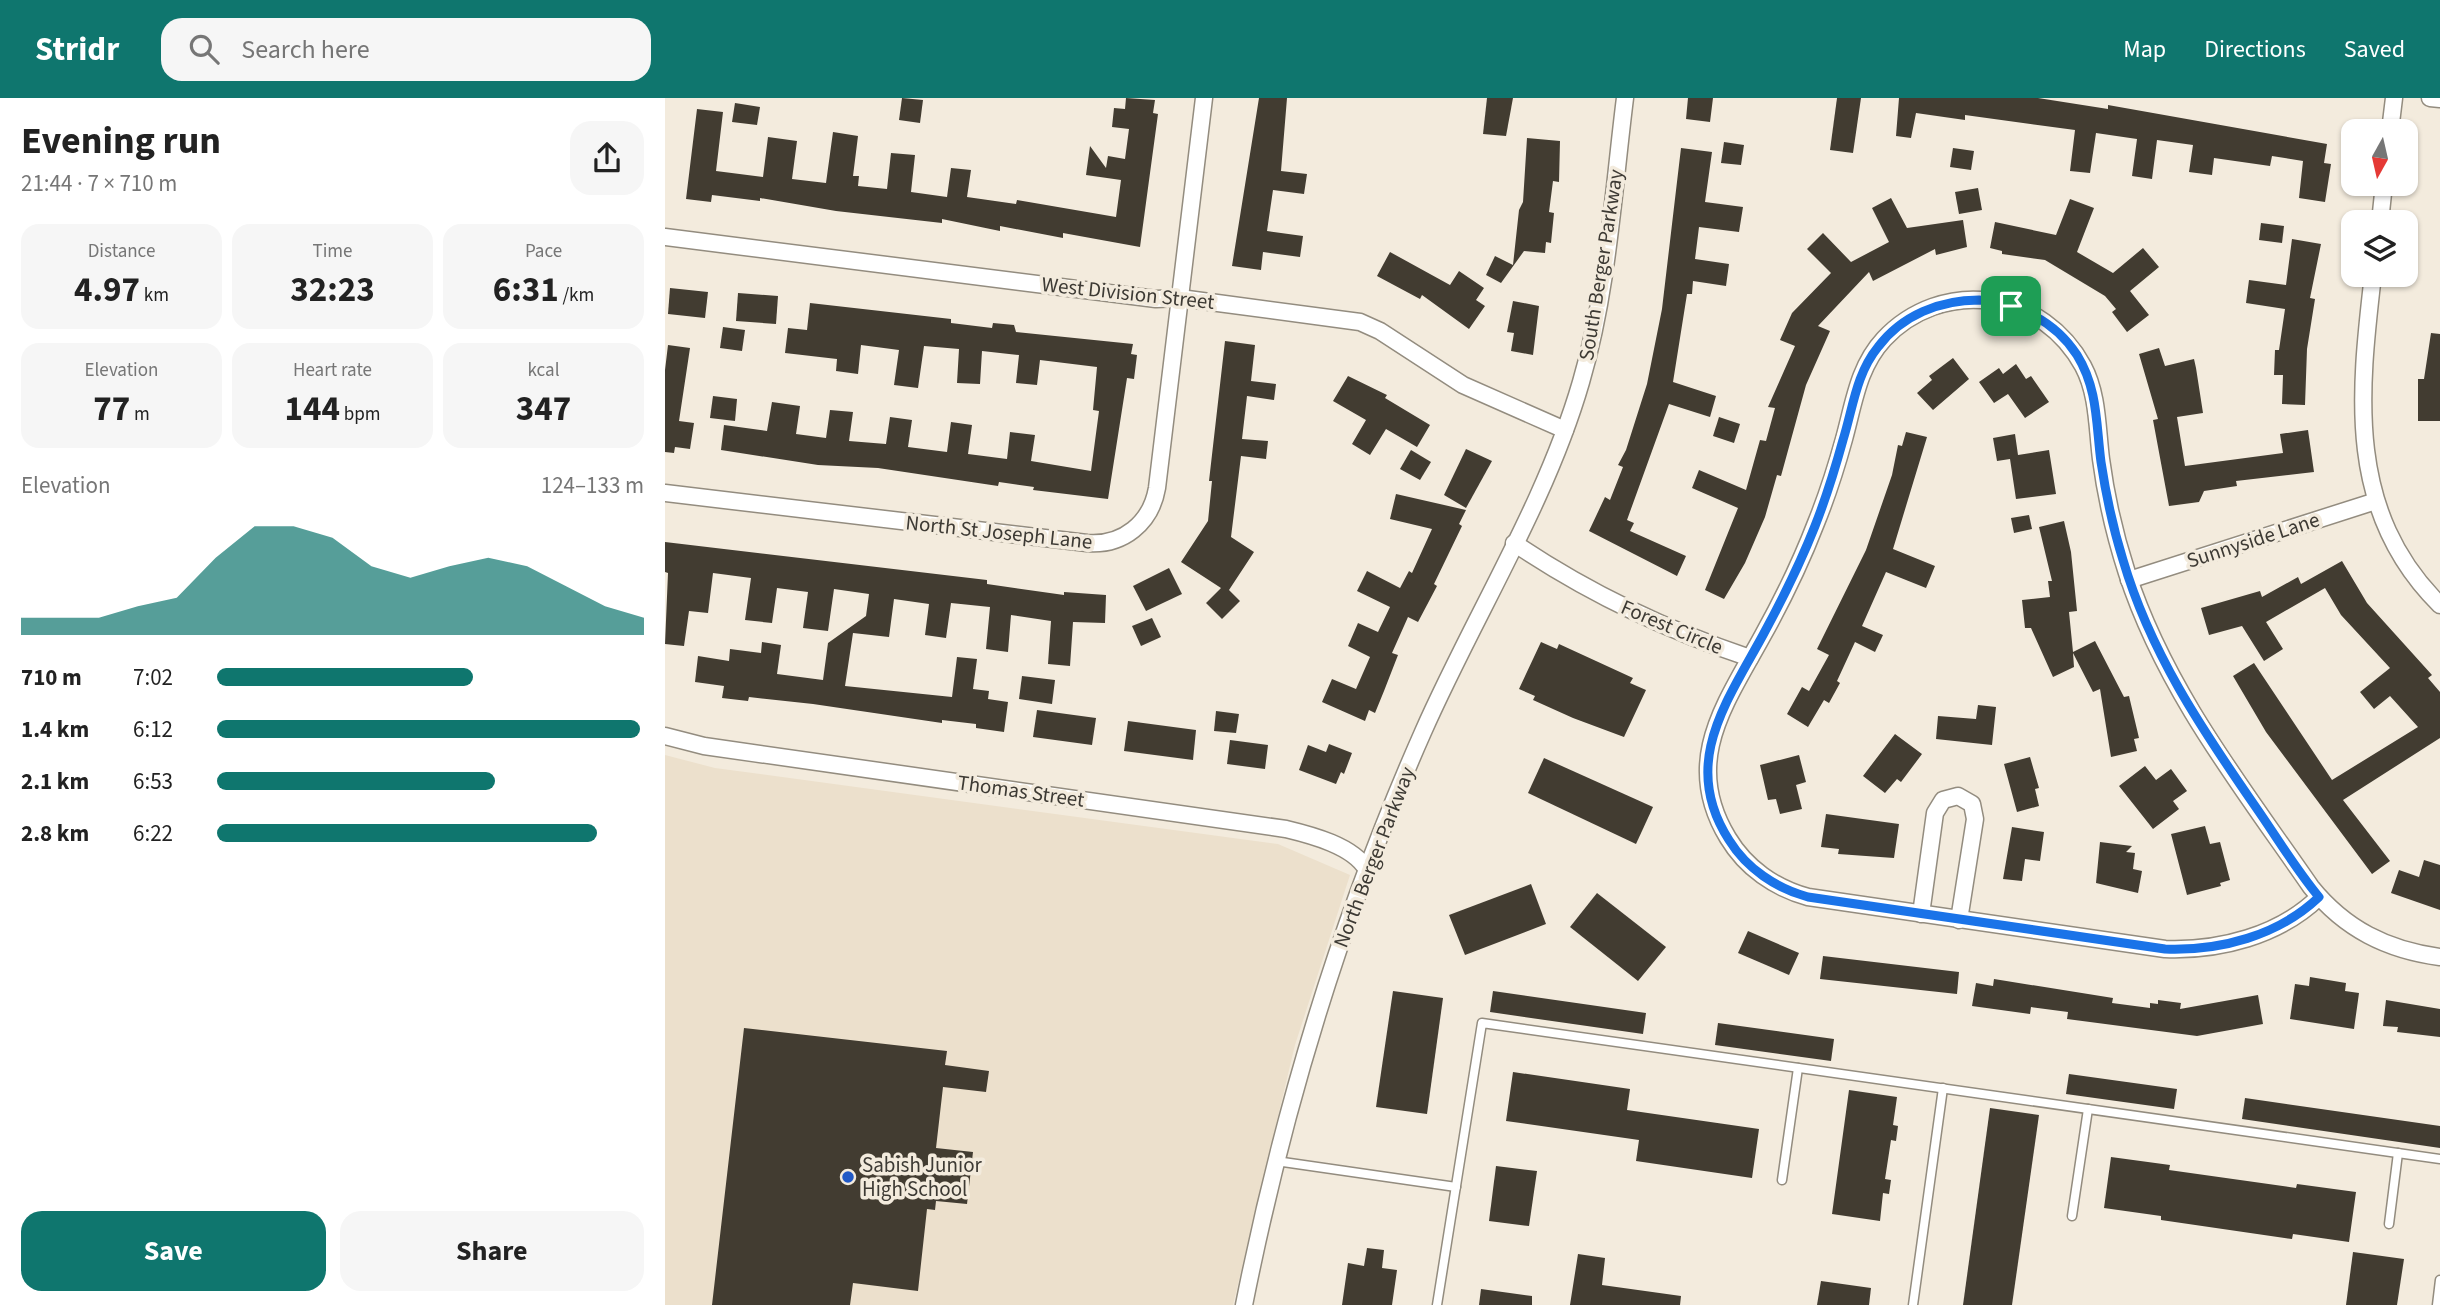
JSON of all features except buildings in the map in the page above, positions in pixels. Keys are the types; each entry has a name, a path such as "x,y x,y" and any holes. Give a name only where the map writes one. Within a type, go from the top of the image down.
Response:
{"street":[{"name":"North St Joseph Lane","path":"665,493 1087,543 1118,540 1139,525 1155,499 1204,98"},
{"name":"South Berger Parkway","path":"1565,430 1584,369 1598,307 1625,98"},
{"path":"2392,119 2394,98"},
{"path":"2430,98 2440,99"},
{"name":"West Division Street","path":"665,237 1360,322 1380,331 1463,385 1565,430"},
{"path":"2372,287 2361,391 2366,455 2376,501 2402,559 2440,605"},
{"name":"Forest Circle","path":"1514,543 1617,604 1686,635 1750,658 1786,592 1816,523 1864,368 1878,346 1901,324 1923,311 1954,302 1992,301 2023,310 2050,326 2076,355 2094,396 2109,504 2129,580 2154,643 2183,700 2319,897 2345,921 2373,939 2404,950 2440,957"},
{"name":"North Berger Parkway","path":"1244,1305 1276,1161 1323,998 1367,870 1427,723 1565,430"},
{"name":"Sunnyside Lane","path":"2129,580 2376,501"},
{"path":"1750,658 1717,719 1708,759 1711,801 1730,843 1755,870 1791,892 1822,900 2165,949 2202,948 2238,941 2266,931 2298,913 2319,897"},
{"name":"Thomas Street","path":"665,736 704,746 1286,829 1339,848 1363,863 1367,870"},
{"path":"1921,915 1935,813 1943,800 1958,796 1972,804 1975,819 1959,920"}],"lane":[{"path":"1437,1305 1482,1023 2440,1159"},
{"path":"1782,1180 1798,1068"},
{"path":"1913,1305 1943,1088"},
{"path":"2072,1216 2088,1109"},
{"path":"2389,1224 2398,1153"},
{"path":"1276,1161 1456,1187"},
{"path":"2437,1305 2440,1280"}],"shaded area":[{"path":"665,755 715,768 1278,844 1350,875 1295,1045 1233,1305 665,1305"}],"place":[{"name":"Sabish Junior High School","path":"848,1177"}],"route":[{"path":"1979,300 2011,306 2050,326 2073,349 2083,366 2091,383 2095,402 2101,460 2113,526 2133,591 2154,643 2172,680 2201,728 2319,897 2285,921 2259,934 2216,946 2165,949 1808,897 1778,886 1755,870 1730,843 1719,822 1709,792 1707,768 1713,732 1721,710 1779,605 1811,537 1836,467 1855,392 1870,357 1901,324 1935,306 1979,300"}]}
